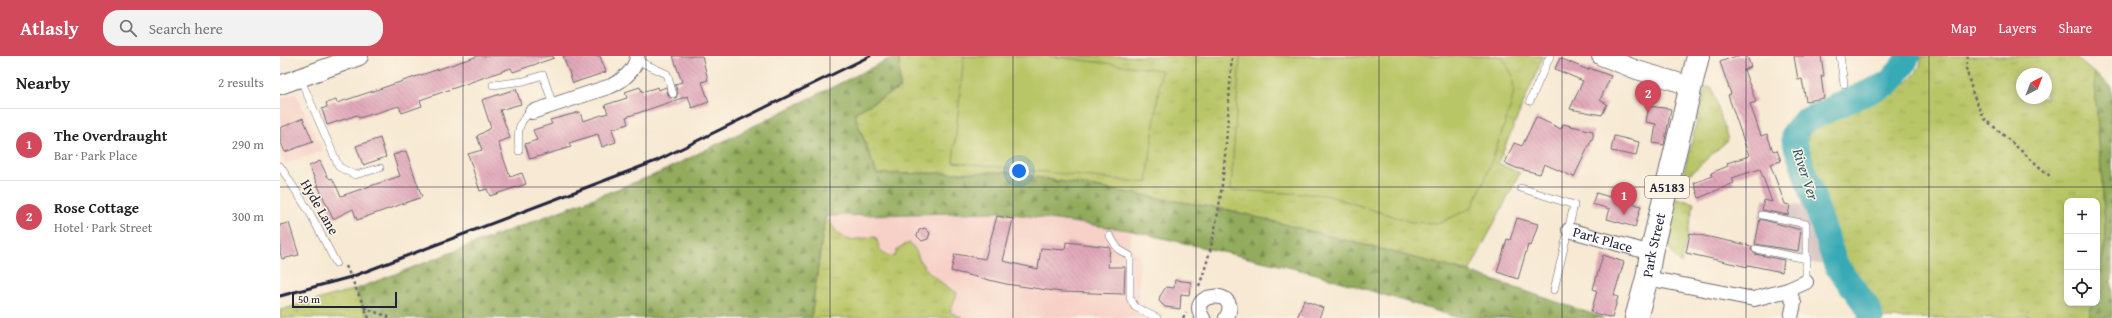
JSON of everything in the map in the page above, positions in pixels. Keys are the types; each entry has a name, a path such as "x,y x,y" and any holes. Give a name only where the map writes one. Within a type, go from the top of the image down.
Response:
{"main road":[{"name":"Park Street","path":"1636,318 1647,278 1651,253 1698,56"}],"street":[{"path":"280,85 300,77 326,61 359,56"},
{"path":"1601,56 1637,70 1691,86"},
{"path":"532,112 621,81 636,58"},
{"name":"Park Place","path":"1569,230 1651,253"},
{"path":"1647,278 1754,299 1788,290 1806,282"},
{"path":"1788,290 1794,304 1792,318"},
{"path":"1199,317 1201,304 1208,296 1214,295 1224,299 1229,309 1230,317"}],"lane":[{"path":"1530,102 1550,56"},
{"path":"1840,56 1844,84"},
{"path":"636,58 666,74 673,94"},
{"path":"493,85 524,80 542,75 553,105"},
{"path":"300,77 339,167 355,175 380,168"},
{"path":"519,151 518,129 525,116 532,112"},
{"name":"Hyde Lane","path":"280,166 310,213 336,263"},
{"path":"1521,188 1574,205 1569,230"},
{"path":"1762,216 1806,224 1806,282"},
{"name":"Park Place","path":"1554,290 1569,230"},
{"path":"1110,236 1118,249 1130,256 1130,298 1135,307 1157,318"},
{"path":"1756,249 1807,259"}],"path":[{"path":"1197,292 1212,248 1224,174 1232,56"},
{"path":"1968,56 1966,68 1973,94 1984,118 2052,178"},
{"path":"336,263 347,266 363,307 369,318"},
{"path":"363,307 392,318"},
{"path":"1183,318 1187,310"}],"shaded area":[{"path":"296,93 323,151 285,164 280,154 280,99"},
{"path":"1763,199 1808,207 1813,215 1821,245 1822,264 1786,261 1782,272 1749,266"},
{"path":"999,212 1132,231 1129,248 1140,257 1138,305 1163,314 1163,318 811,318 825,216"}],"green space":[{"path":"895,56 899,56 900,88 854,113 877,174 1006,172 1229,210 1469,272 1604,318 1459,318 1313,273 1128,230 999,212 825,216 811,318 367,318 356,289 659,173"},
{"path":"899,56 1543,57 1498,163 1520,173 1469,272 1229,210 1006,172 877,174 854,113 900,88"},
{"path":"964,56 1048,56 1161,70 1147,183 953,162"},
{"path":"1240,56 1501,56 1512,74 1514,91 1510,109 1485,180 1471,208 1440,223 1411,222 1326,195 1231,190"},
{"path":"1921,56 2079,56 2077,59 2094,73 2106,240 2100,267 2100,198 2064,198 2064,306 2091,306 2089,318 2031,318 2030,316 2013,318 1879,318 1875,308 1849,272 1829,230 1806,149 1808,134 1817,122 1907,82 1913,77 1920,64"},
{"path":"2094,73 2112,87 2112,318 2089,318 2091,306 2100,306 2100,267 2106,240"},
{"path":"1706,87 1712,88 1728,140 1681,182"},
{"path":"1674,198 1694,203 1681,264 1669,247 1666,233"},
{"path":"825,216 839,235 849,240 876,237 880,250 885,255 895,256 898,248 909,243 912,245 922,264 930,273 957,293 950,312 963,318 811,318"},
{"path":"356,289 367,318 280,318 280,310"}],"building":[{"path":"478,56 553,56 554,58 513,72 511,68 420,100 422,106 402,113 399,106 359,118 357,115 327,125 322,109 327,107 326,103 336,100 337,103"},
{"path":"563,56 600,56 606,72 573,83"},
{"path":"673,56 702,56 708,80 702,82 709,102 692,108 688,96 626,117 628,124 612,129 616,142 602,147 598,134 569,143 571,147 530,159 525,144 537,140 533,130 552,124 550,120 580,112 583,121 608,113 605,105 627,98 625,92 640,87 642,92 658,87 659,90 666,87 669,97 676,98 678,93 675,84 682,82"},
{"path":"1736,56 1747,56 1751,67 1744,70 1756,102 1750,104 1761,136 1767,134 1773,151 1777,150 1781,161 1770,164 1785,204 1790,205 1788,215 1762,210 1764,200 1772,202 1760,169 1732,178 1734,183 1699,198 1694,183 1712,176 1711,173 1728,166 1727,163 1749,156 1728,95 1731,94 1720,62"},
{"path":"1794,56 1821,56 1824,76 1821,76 1824,98 1806,101 1802,79 1798,80"},
{"path":"1560,58 1588,70 1589,68 1611,76 1600,100 1607,104 1602,115 1570,109 1583,81 1555,69"},
{"path":"516,89 521,104 500,110 510,138 498,142 510,177 522,173 526,184 490,196 487,189 480,191 468,154 482,150 477,136 491,128 482,100"},
{"path":"1649,106 1671,109 1664,145 1653,143 1656,124 1646,122"},
{"path":"1536,117 1561,129 1563,124 1593,131 1593,137 1574,177 1544,164 1540,174 1516,168 1505,163 1514,143 1522,146"},
{"path":"303,118 313,142 285,152 280,140 280,128"},
{"path":"1614,136 1639,142 1636,156 1611,151"},
{"path":"380,138 386,157 363,165 356,146"},
{"path":"406,151 422,197 357,220 353,209 333,219 309,166 320,161 327,176 330,179 332,178 341,196 400,176 393,155"},
{"path":"1596,193 1641,206 1635,227 1607,219 1610,209 1592,204"},
{"path":"997,216 1013,219 1003,261 1038,269 1041,248 1065,250 1066,242 1110,247 1108,267 1125,267 1124,294 1061,292 1006,284 951,271 955,254 985,259"},
{"path":"1517,218 1538,224 1531,246 1528,245 1518,279 1497,272 1507,239 1510,240"},
{"path":"1760,219 1801,230 1798,251 1755,244"},
{"path":"289,223 299,255 282,259 280,252 280,225"},
{"path":"925,228 930,233 928,239 922,241 917,236 919,230"},
{"path":"1690,233 1752,246 1751,250 1755,254 1784,260 1782,272 1748,265 1748,267 1686,253"},
{"path":"1603,255 1624,262 1614,295 1618,297 1612,318 1591,312 1597,291 1593,289"},
{"path":"1175,280 1191,282 1189,295 1181,294 1180,309 1165,307 1159,301 1160,296 1166,287 1174,288"},
{"path":"1304,300 1323,308 1319,318 1297,318"}],"waterway":[{"name":"River Ver","path":"1871,318 1869,309 1836,265 1794,140 1794,133 1804,121 1889,83 1904,64 1908,56"}],"railway":[{"path":"280,296 351,277 656,161 870,56"}],"place":[{"name":"Rose Cottage","path":"1648,113"},
{"name":"The Overdraught","path":"1624,215"}]}
